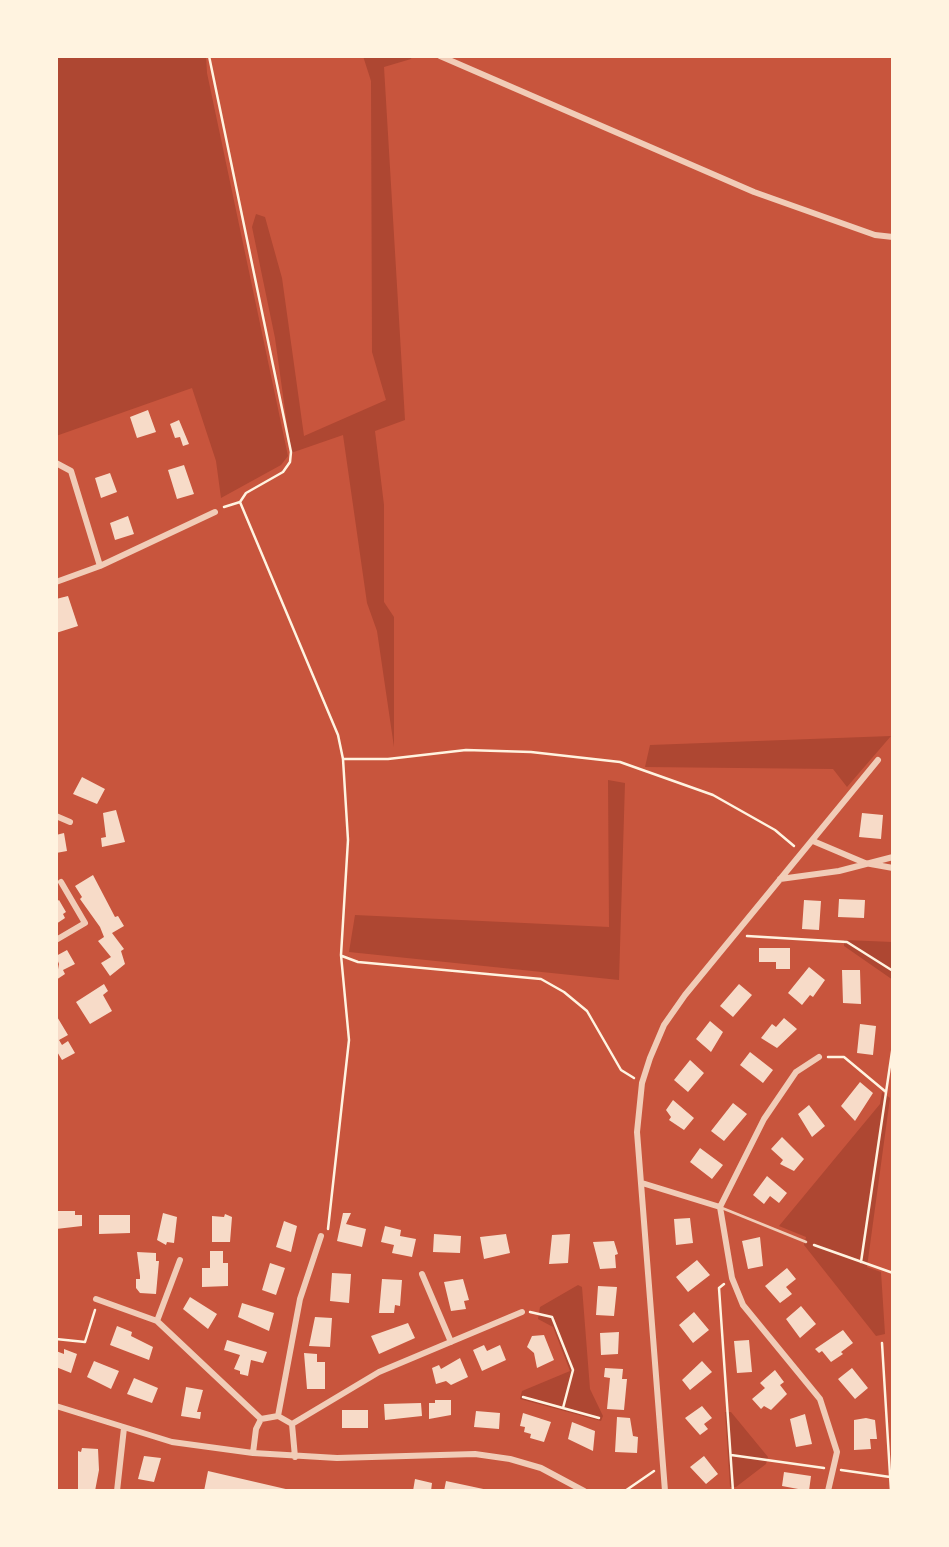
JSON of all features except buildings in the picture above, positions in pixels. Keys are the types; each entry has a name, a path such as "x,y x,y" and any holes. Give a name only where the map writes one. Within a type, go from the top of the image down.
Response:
{"street":[{"path":"440,56 754,192 875,235 893,237"},
{"path":"56,463 71,471 100,566"},
{"path":"56,582 100,566 215,512"},
{"path":"666,1491 637,1132 642,1083 664,1025 878,760"},
{"path":"56,816 70,822"},
{"path":"813,841 865,863 893,868"},
{"path":"780,879 839,871 893,857"},
{"path":"56,940 85,923 61,882"},
{"path":"819,1056 796,1072 764,1119 720,1207 732,1278 743,1305 820,1399 837,1452 828,1491"},
{"path":"642,1184 720,1207"},
{"path":"278,1416 300,1299 321,1236"},
{"path":"157,1321 180,1260"},
{"path":"422,1274 451,1342"},
{"path":"96,1299 157,1321 261,1419"},
{"path":"292,1424 379,1372 522,1312"},
{"path":"56,1406 172,1442 253,1453 295,1457 475,1454 510,1459 541,1468 584,1491"},
{"path":"261,1419 278,1416 292,1424"},
{"path":"253,1453 256,1429 261,1419"},
{"path":"292,1424 295,1457"},
{"path":"117,1491 124,1428"}],"lane":[{"path":"720,1207 806,1242"}],"path":[{"path":"209,56 291,452 290,462 283,471 246,493 240,502 215,512"},
{"path":"240,502 338,735 343,759 348,840 341,956 349,1040 339,1115 332,1210 329,1228 321,1236"},
{"path":"343,759 388,759 466,750 531,752 620,762 713,795 775,830 803,853"},
{"path":"735,936 848,942 893,971"},
{"path":"341,956 358,962 541,979 564,992 587,1011 621,1070 642,1083"},
{"path":"861,1262 893,1045"},
{"path":"819,1056 844,1057 886,1092"},
{"path":"806,1242 893,1273"},
{"path":"732,1278 719,1287 733,1491"},
{"path":"56,1339 85,1342 96,1299"},
{"path":"522,1312 552,1317 573,1370 563,1408"},
{"path":"882,1343 891,1491"},
{"path":"523,1397 599,1418"},
{"path":"731,1455 890,1477"},
{"path":"625,1491 664,1465"}],"shaded area":[{"path":"56,56 206,56 207,73 288,456 281,465 221,498 216,461 192,388 56,436"},
{"path":"363,56 412,56 411,59 384,67 405,420 375,431 384,505 384,602 394,617 394,747 377,631 367,603 343,435 291,453 275,338 252,227 256,214 265,217 282,278 304,436 386,400 372,352 371,81"},
{"path":"891,736 847,787 833,769 645,767 650,745"},
{"path":"608,780 625,783 619,980 349,952 355,915 609,927"},
{"path":"844,940 893,942 893,980 844,946"},
{"path":"882,1092 890,1098 867,1267 881,1272 885,1334 876,1336 804,1245 806,1237 779,1226 880,1104"},
{"path":"578,1285 582,1287 590,1389 603,1416 601,1421 520,1399 522,1391 570,1371 553,1327 538,1319 540,1307"},
{"path":"725,1412 731,1412 768,1457 766,1464 736,1487 730,1487"}]}
